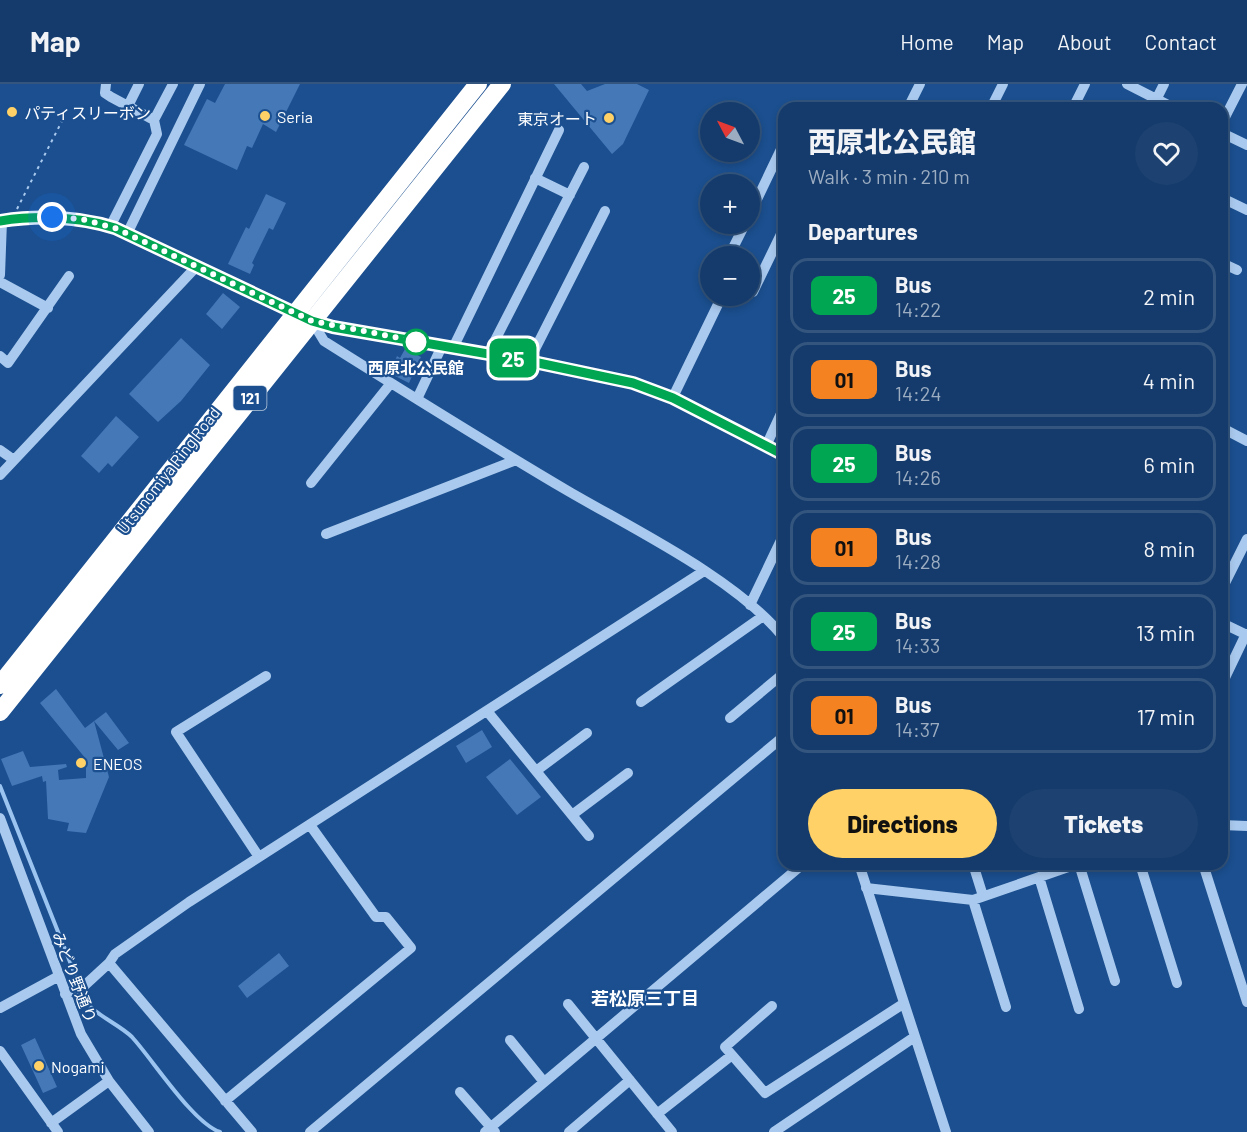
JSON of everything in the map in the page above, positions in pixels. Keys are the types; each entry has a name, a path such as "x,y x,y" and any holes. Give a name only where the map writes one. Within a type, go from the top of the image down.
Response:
{"highway":[{"name":"Utsunomiya Ring Road","path":"0,712 304,316 478,84"},
{"name":"Utsunomiya Ring Road","path":"0,685 304,316 502,84"}],"street":[{"path":"106,84 105,93 154,120"},
{"path":"128,106 139,84"},
{"path":"110,227 158,134 154,120 173,84"},
{"path":"127,234 200,84"},
{"path":"911,102 920,84"},
{"path":"994,102 1003,84"},
{"path":"1076,102 1085,84"},
{"path":"1127,84 1154,102"},
{"path":"1155,102 1164,84"},
{"path":"1228,111 1242,84"},
{"path":"417,399 447,347 559,130"},
{"path":"1228,136 1247,145"},
{"path":"760,193 778,156"},
{"path":"488,354 584,167"},
{"path":"535,178 570,195"},
{"path":"1228,201 1247,210"},
{"path":"529,361 605,211"},
{"path":"0,275 1,221 15,218 68,217 110,227 127,234 304,316 447,347 606,376 673,398 778,452"},
{"path":"760,278 778,240"},
{"path":"0,475 197,266"},
{"path":"1228,266 1237,270"},
{"path":"0,356 8,363 69,276"},
{"path":"0,282 48,308"},
{"path":"673,398 717,306"},
{"path":"304,316 324,341 516,460 704,571 750,605 778,632"},
{"path":"311,483 391,383"},
{"path":"766,446 778,420"},
{"path":"1228,431 1247,441"},
{"path":"0,450 14,460"},
{"path":"326,534 516,460"},
{"path":"1228,577 1247,539"},
{"path":"750,605 778,547"},
{"path":"65,994 84,986 109,963 115,954 189,902 704,571"},
{"path":"641,702 763,616"},
{"path":"1228,626 1246,635 1228,672"},
{"path":"259,857 176,732 266,676"},
{"path":"730,718 778,678"},
{"path":"487,711 589,836"},
{"path":"536,771 587,733"},
{"path":"310,1132 778,741"},
{"path":"572,815 628,773"},
{"name":"みどり野通り","path":"0,818 81,1034 109,1081 149,1132"},
{"path":"225,1101 411,948 386,917 376,917 310,825"},
{"path":"1228,825 1247,826"},
{"path":"460,1092 490,1130 796,870"},
{"path":"861,870 946,1132"},
{"path":"974,870 978,898 1006,1007"},
{"path":"866,888 978,898 1039,877 1048,870"},
{"path":"1080,870 1115,981"},
{"path":"1142,870 1177,983"},
{"path":"1205,870 1247,1002"},
{"path":"1039,877 1079,1009"},
{"path":"109,963 252,1132"},
{"path":"0,1008 59,976"},
{"path":"567,1004 672,1132"},
{"path":"772,1006 725,1047 765,1093 903,1004"},
{"path":"774,1132 914,1038"},
{"path":"510,1040 544,1082"},
{"path":"0,1051 54,1127 109,1081"},
{"path":"657,1114 732,1055"},
{"path":"569,1132 581,1128 630,1080"}],"path":[{"path":"15,218 17,205 62,121"}],"building":[{"path":"225,84 300,84 276,132 263,124 252,148 247,146 237,170 184,145 207,99 215,103"},
{"name":"東京オート","path":"554,84 581,84 587,91 605,84 637,84 649,90 623,144 612,154"},
{"path":"266,194 286,203 273,230 269,228 252,263 254,265 250,274 228,264 246,227 249,229"},
{"path":"223,293 240,307 222,329 206,314"},
{"path":"181,338 210,365 181,401 158,422 129,394"},
{"name":"西原北公民館","path":"405,349 421,357 409,383 393,375 396,367 393,365 397,356 400,358"},
{"path":"116,416 139,437 112,467 108,463 99,473 81,456"},
{"path":"56,689 85,728 94,721 109,777 86,833 67,831 69,823 48,819 46,781 43,782 42,776 12,786 1,759 23,751 30,767 66,764 67,767 58,770 59,780 86,778 86,759 40,703"},
{"path":"106,712 129,743 118,750 94,721"},
{"path":"482,730 492,747 466,763 456,746"},
{"path":"510,759 541,797 517,815 486,777"},
{"path":"279,953 289,966 247,998 238,986"},
{"name":"Nogami","path":"35,1038 57,1087 43,1093 21,1045"}],"waterway":[{"path":"0,786 78,982"},
{"path":"83,996 92,1008 132,1037 198,1117 220,1132"}],"bus line":[{"name":"25","path":"0,221 15,218 68,217 96,222 115,228 312,321 333,327 529,361 633,383 711,416 778,452"}],"place":[{"name":"パティスリーボン","path":"12,112"},
{"name":"Seria","path":"265,116"},
{"name":"東京オート","path":"609,118"},
{"name":"西原北公民館","path":"416,342"},
{"name":"ENEOS","path":"81,763"},
{"name":"Nogami","path":"39,1066"}],"district":[{"name":"若松原三丁目","path":"645,998"}],"route":[{"path":"52,217 81,219 115,228 312,321 333,327 420,342 416,342"}]}
